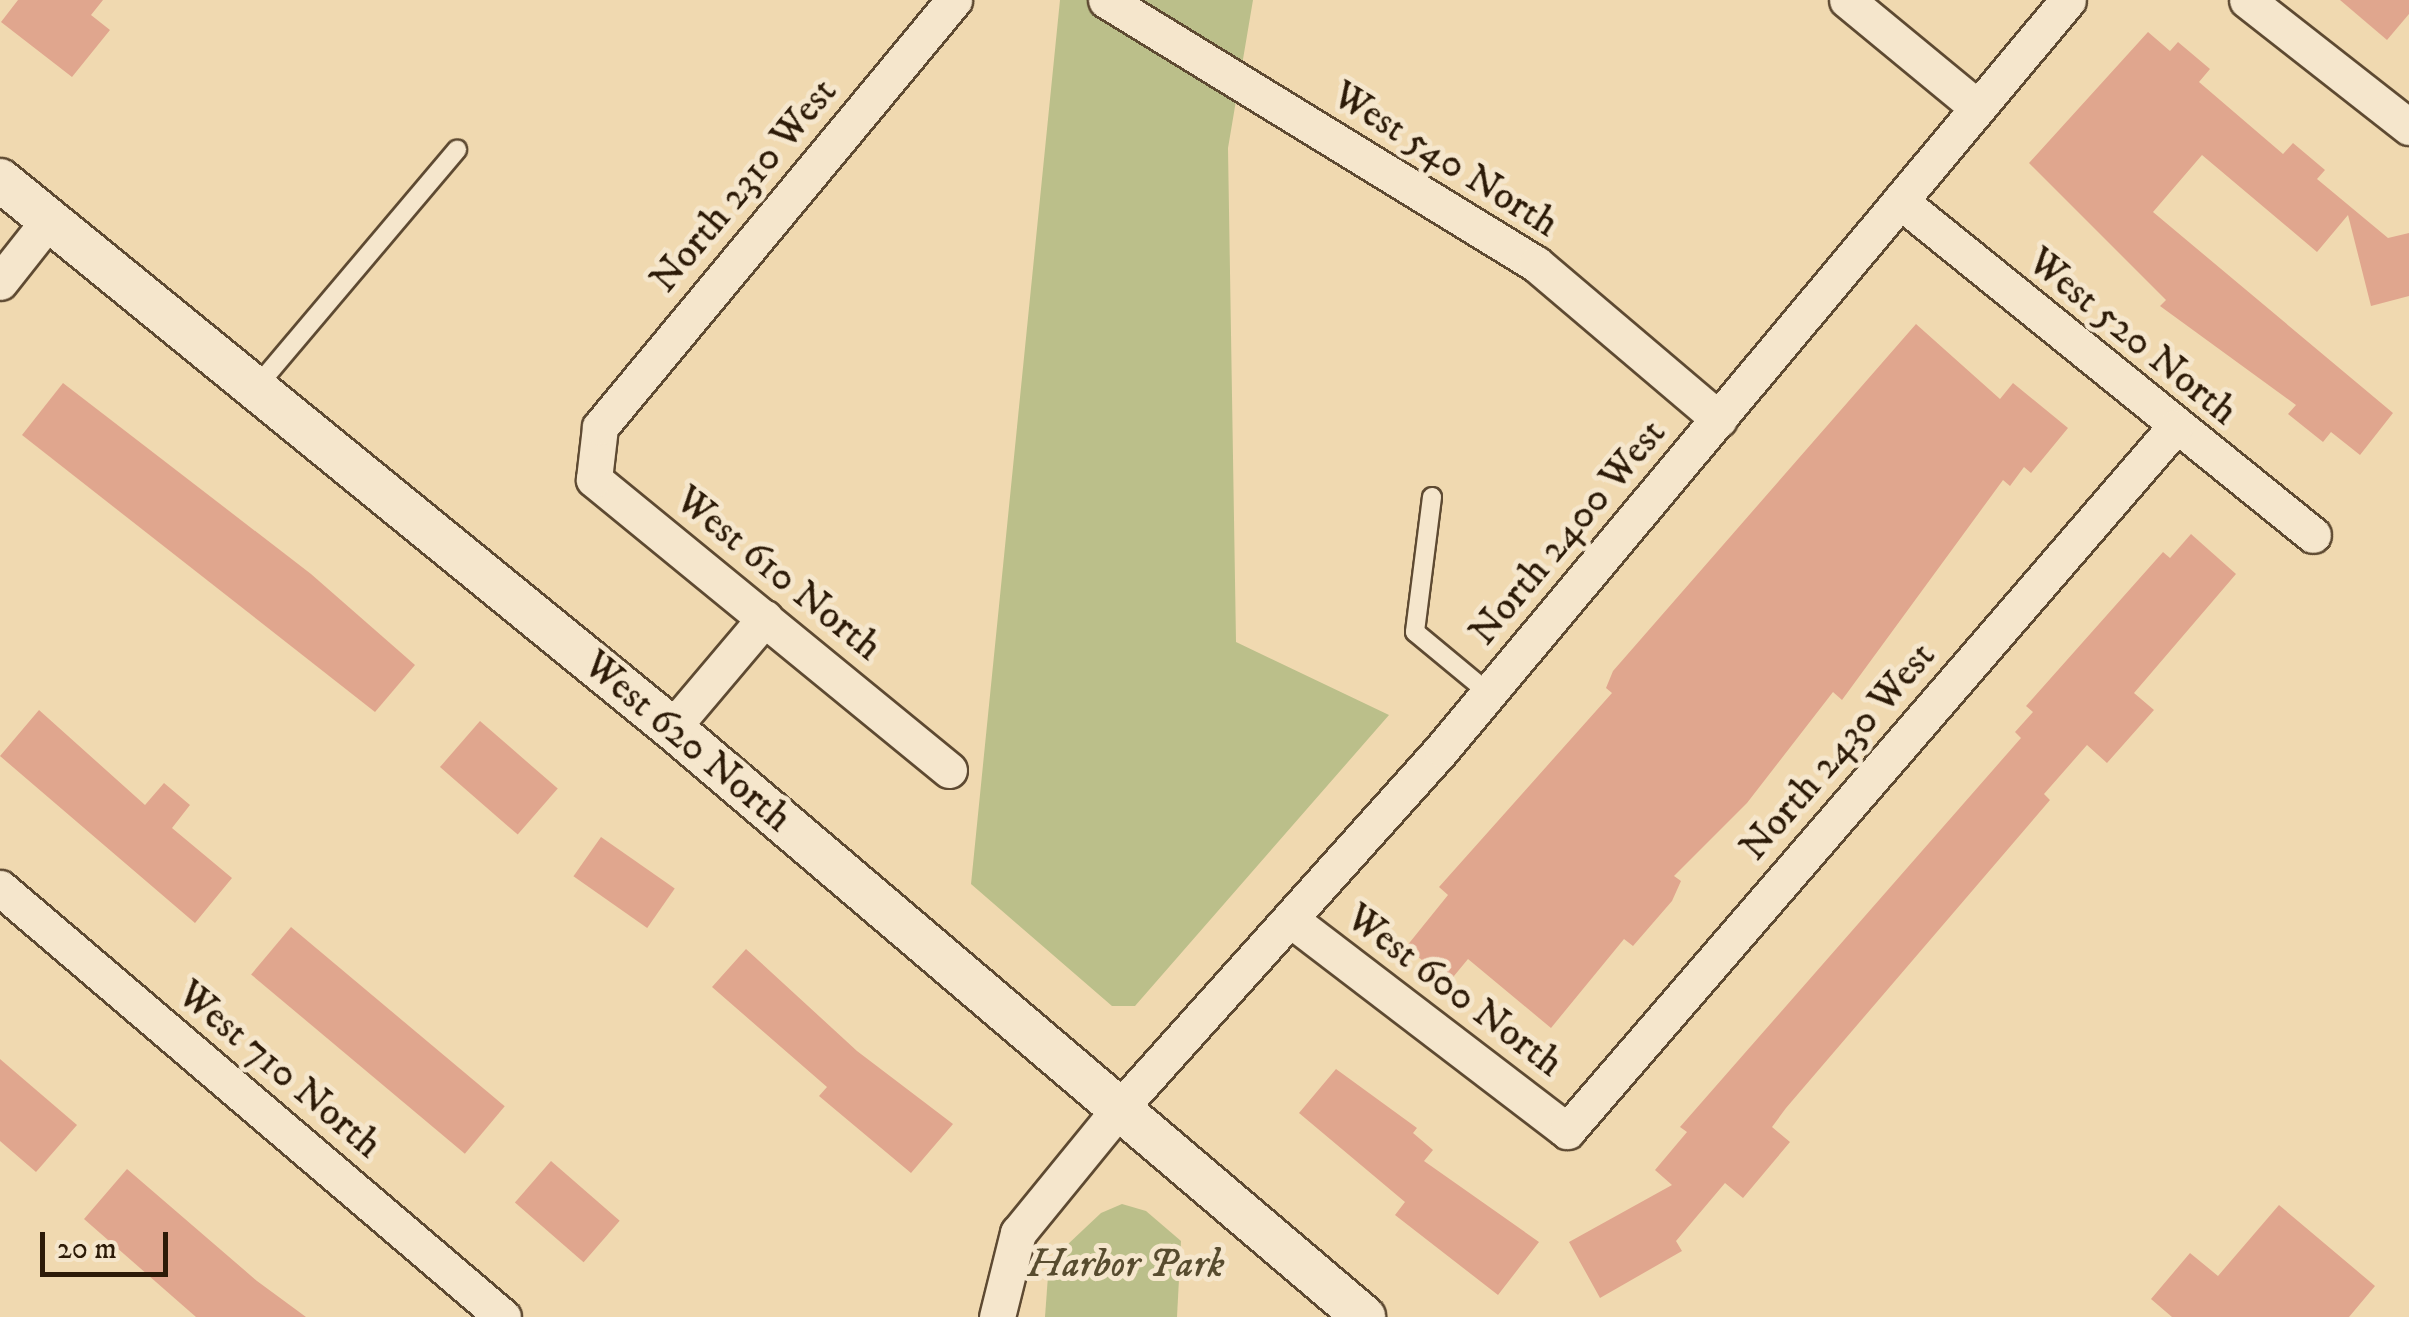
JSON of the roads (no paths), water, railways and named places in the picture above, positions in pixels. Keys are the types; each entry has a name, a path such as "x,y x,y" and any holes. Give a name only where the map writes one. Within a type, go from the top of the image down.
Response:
{"street":[{"name":"North 2310 West","path":"600,426 954,0"},
{"name":"West 540 North","path":"1106,0 1536,264 1719,418"},
{"path":"1847,0 1977,107"},
{"name":"North 2400 West","path":"998,1317 1018,1233 1120,1108 1490,694 2068,0"},
{"path":"2247,0 2409,128"},
{"name":"West 620 North","path":"0,180 259,384 672,728 1364,1317"},
{"name":"West 520 North","path":"1900,201 2174,428 2313,534"},
{"path":"0,282 49,220"},
{"name":"West 610 North","path":"600,426 594,479 949,770"},
{"name":"North 2430 West","path":"1567,1131 2174,428"},
{"path":"672,728 765,618"},
{"name":"West 710 North","path":"0,888 503,1317"},
{"name":"West 600 North","path":"1290,919 1567,1131"}],"lane":[{"path":"259,384 457,150"},
{"path":"1432,496 1415,632 1490,694"}],"park label":[{"name":"Harbor Park","path":"1126,1265"}]}
